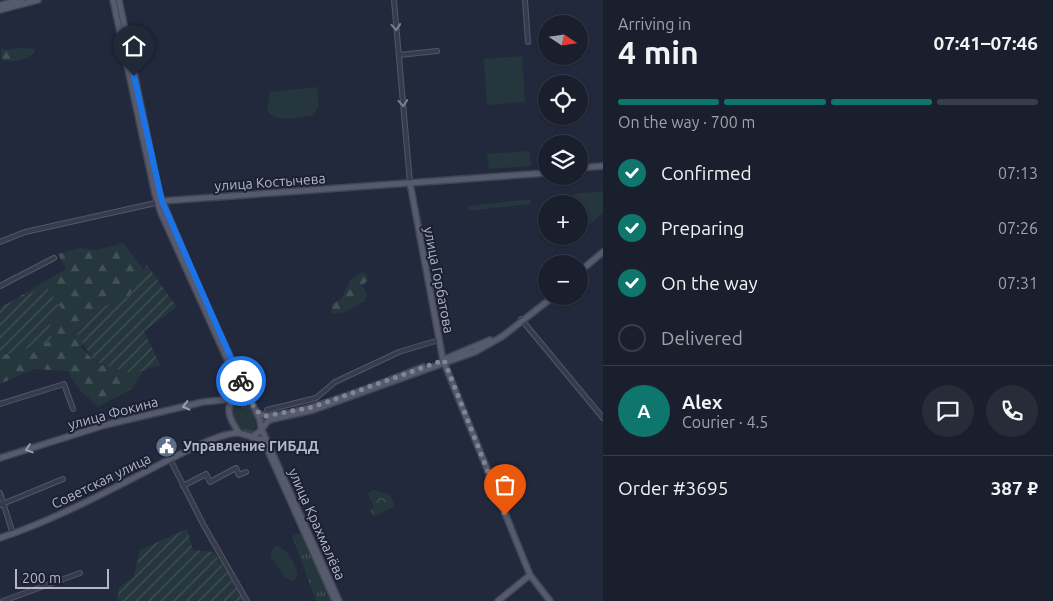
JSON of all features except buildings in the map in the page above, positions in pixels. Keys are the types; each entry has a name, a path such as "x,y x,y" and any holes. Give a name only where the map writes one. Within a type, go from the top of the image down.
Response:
{"main road":[{"path":"0,6 22,0"},
{"path":"0,10 38,0"},
{"path":"112,0 160,202 236,379 238,388 235,399 229,406 229,413 239,432 262,440 265,444 334,601"},
{"path":"119,0 160,202 239,378 256,411 261,428"},
{"path":"588,167 603,166"},
{"name":"улица Костычева","path":"160,202 538,174"},
{"name":"улица Горбатова","path":"410,183 444,361 530,575 550,601"},
{"path":"588,264 603,252"},
{"path":"588,268 603,256"},
{"path":"522,320 538,305"},
{"path":"251,437 265,422 314,410 444,361 486,342 542,305"},
{"path":"256,411 266,416 313,407 444,361"},
{"path":"235,399 244,397 251,402"},
{"name":"улица Фокина","path":"0,458 114,423 198,403 235,399"},
{"name":"улица Крахмалёва","path":"261,428 338,601"},
{"name":"Советская улица","path":"0,538 13,534 231,432 239,432"},
{"path":"498,601 530,575"}],"street":[{"name":"улица Горбатова","path":"394,0 410,183"},
{"path":"525,0 528,42"},
{"path":"399,55 438,51"},
{"name":"улица Костычева","path":"0,242 25,232 160,202"},
{"path":"0,286 54,258"},
{"path":"522,320 603,418"},
{"path":"267,410 316,398 335,382 399,352 439,340"},
{"path":"0,404 64,384 73,409"},
{"path":"170,460 247,601"},
{"path":"183,486 206,474 210,482 236,468 239,475 246,472"},
{"path":"2,505 63,479"},
{"path":"0,493 2,505 13,534"},
{"path":"5,601 80,573"}],"green space":[{"path":"0,40 1,48 4,50 35,49 25,59 2,60"},
{"path":"522,56 525,102 487,105 484,59"},
{"path":"317,87 319,107 312,115 281,118 275,117 267,110 270,92"},
{"path":"529,151 531,166 489,169 487,154"},
{"path":"603,191 603,213 588,226 588,195 573,194"},
{"path":"531,199 531,204 468,211 469,206"},
{"path":"123,243 143,269 146,284 87,337 81,347 97,364 142,372 132,389 98,407 78,388 67,371 34,369 0,384 0,308 66,269 58,254 80,248 96,250"},
{"path":"147,265 177,307 144,331 160,365 134,374 95,362 76,333 105,306 128,297"},
{"path":"363,272 367,275 368,280 362,286 367,293 365,301 345,312 331,314 332,304 341,299 351,279"},
{"path":"46,287 62,309 50,322 52,341 0,356 0,309 12,301"},
{"path":"241,401 249,406 258,422 253,432 247,433 241,430 232,412 234,404"},
{"path":"375,490 390,495 395,506 374,517 370,510 374,507 368,493"},
{"path":"187,529 193,550 214,552 244,601 117,601 119,588 134,576 140,550"},
{"path":"299,533 303,535 333,601 316,601 292,536"},
{"path":"276,546 284,550 294,563 297,577 293,581 285,578 271,557 271,551"}],"way so far":[{"path":"241,381 256,411 262,416 266,416 313,407 444,360 505,515"}],"place":[{"name":"Управление ГИБДД","path":"167,446"}],"route":[{"path":"134,76 159,193 202,297 241,381"}]}
